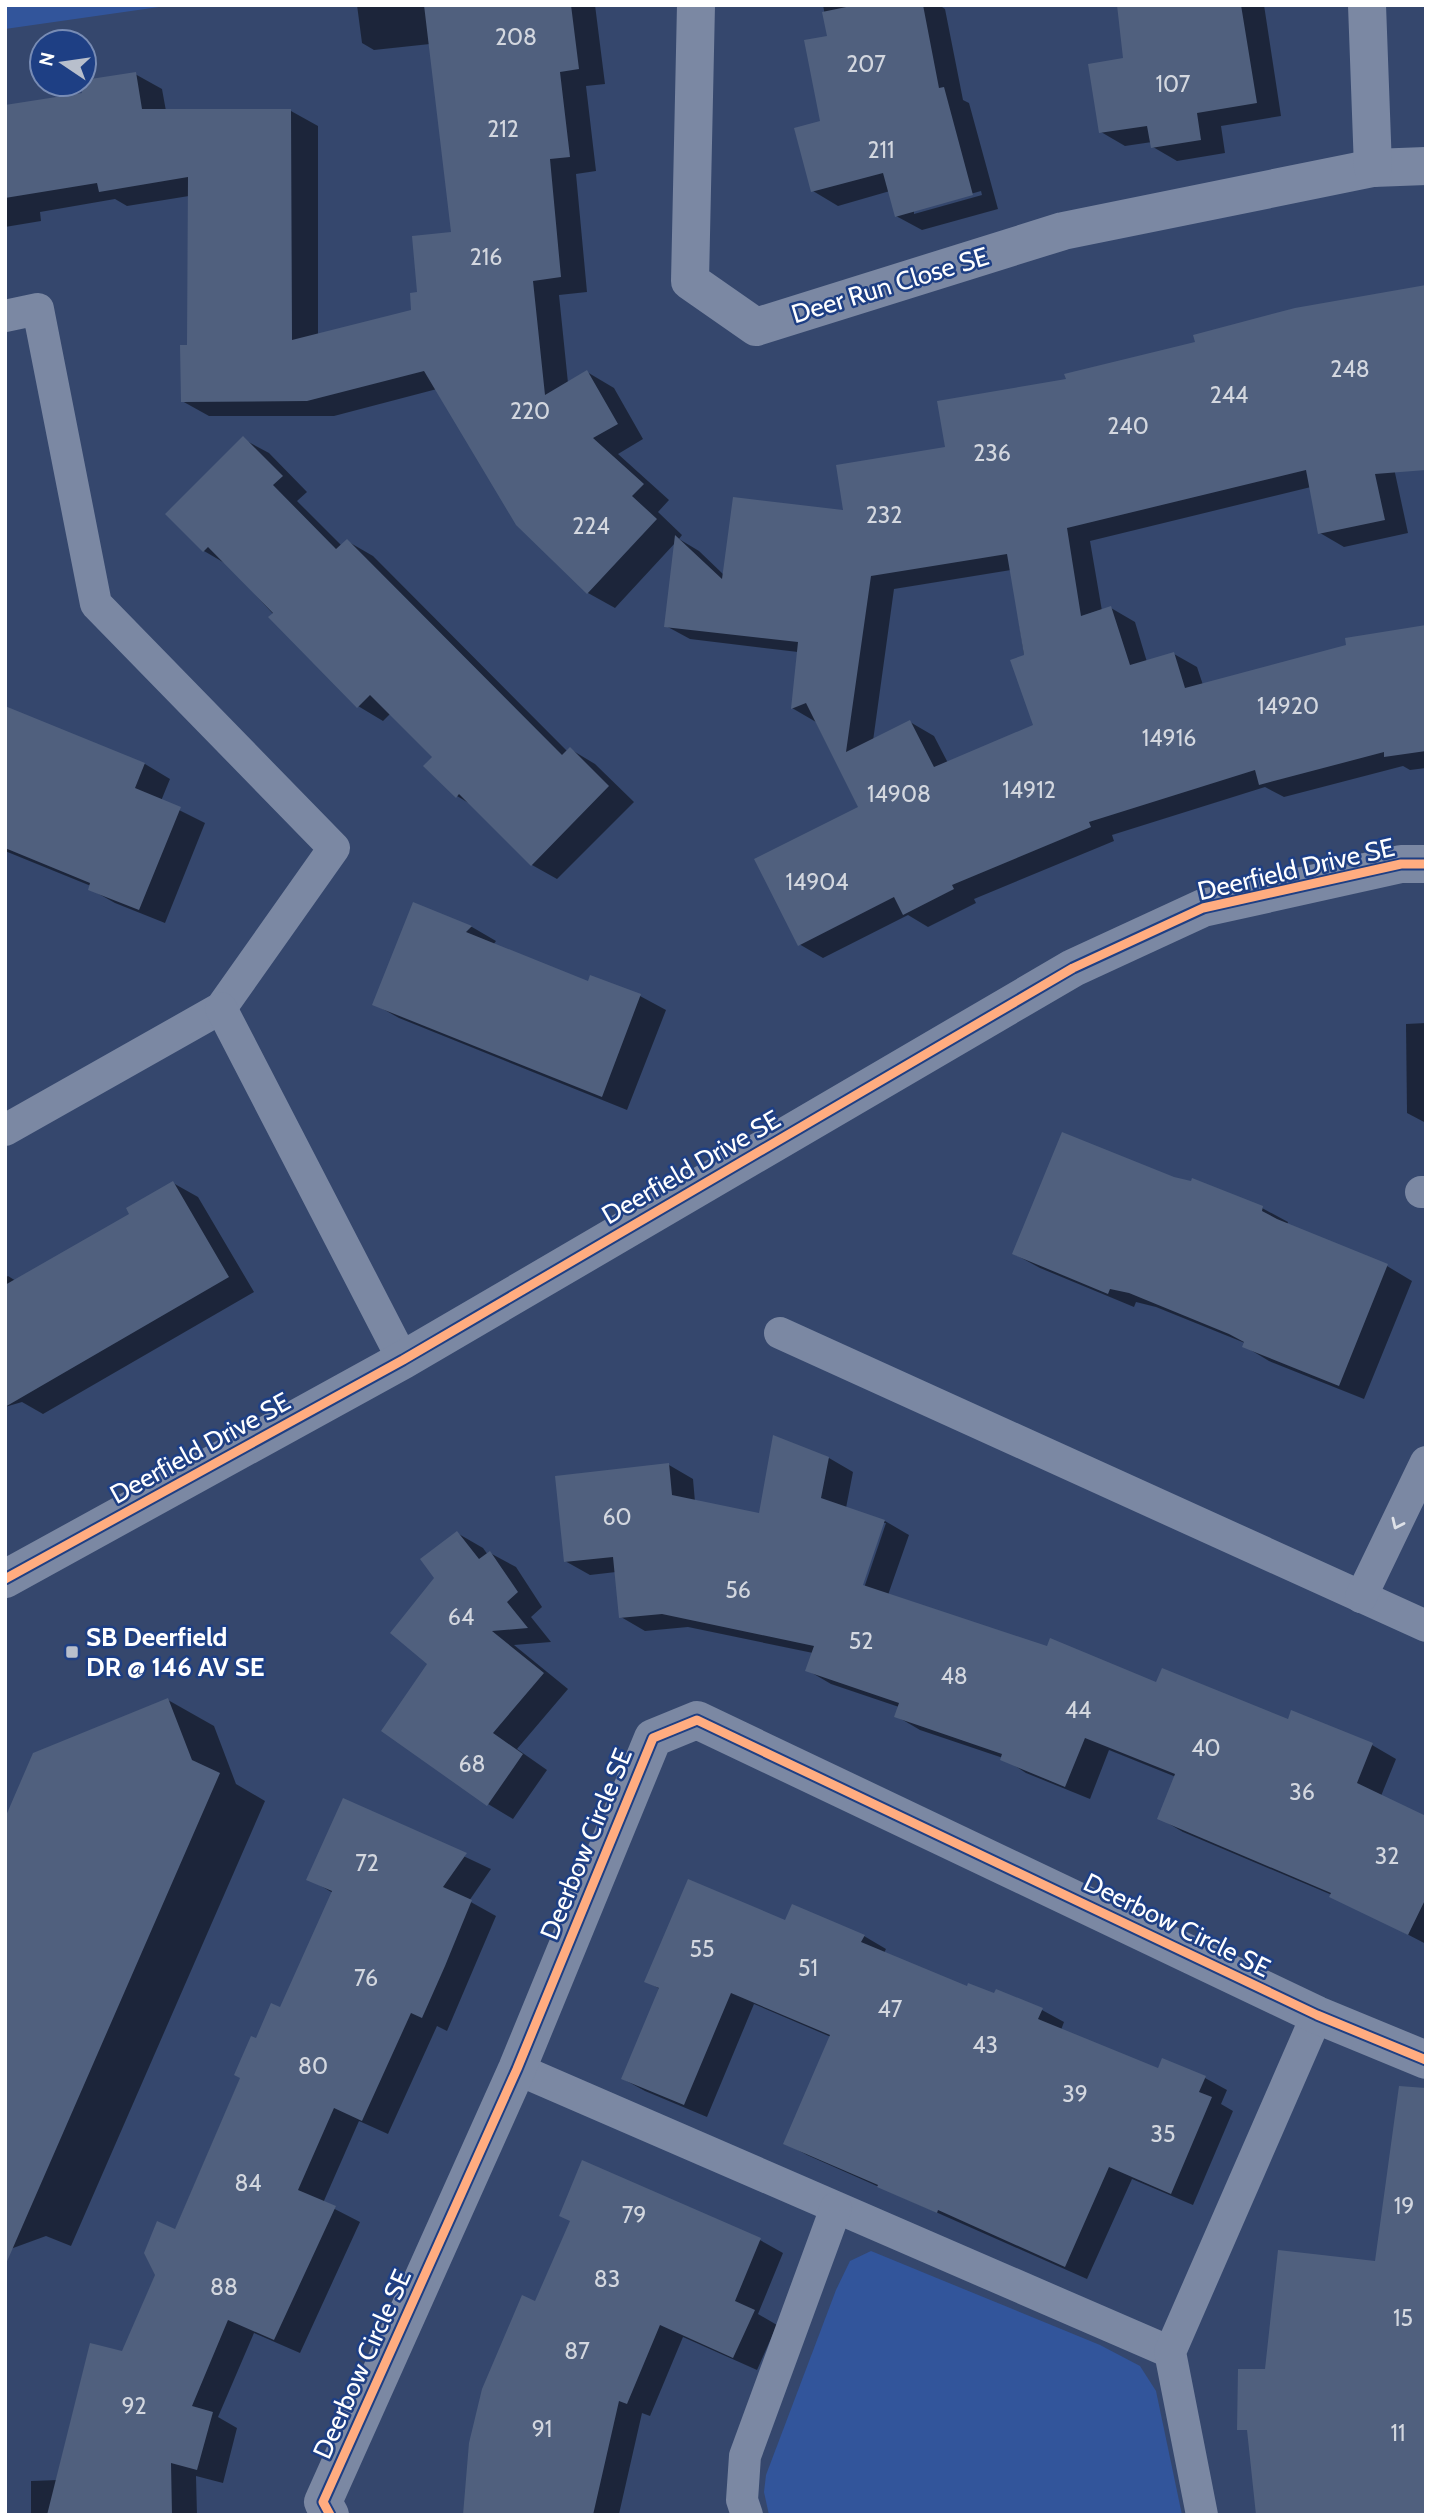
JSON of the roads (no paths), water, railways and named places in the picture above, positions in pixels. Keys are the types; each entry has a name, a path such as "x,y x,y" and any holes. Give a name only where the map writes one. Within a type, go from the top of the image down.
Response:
{"street":[{"name":"Deer Run Close SE","path":"696,5 690,281 756,327 1063,231 1373,168 1426,166"},
{"path":"1367,5 1373,168"},
{"name":"Deerfield Drive SE","path":"5,1579 403,1360 1073,968 1203,908 1401,864 1426,864"},
{"name":"Deerbow Circle SE","path":"330,2515 323,2502 517,2069 653,1738 697,1720 1317,2015 1426,2060"}],"lane":[{"path":"5,316 38,309 96,604 334,848 221,1008 5,1130"},
{"path":"221,1008 403,1360"},
{"path":"780,1333 1426,1626"},
{"path":"1361,1597 1426,1462"},
{"path":"1202,2515 1170,2352 1317,2015"},
{"path":"517,2069 1170,2352"},
{"path":"747,2515 742,2500 745,2456 836,2208"}],"place":[{"name":"SB Deerfield DR @ 146 AV SE","path":"72,1652"}]}
